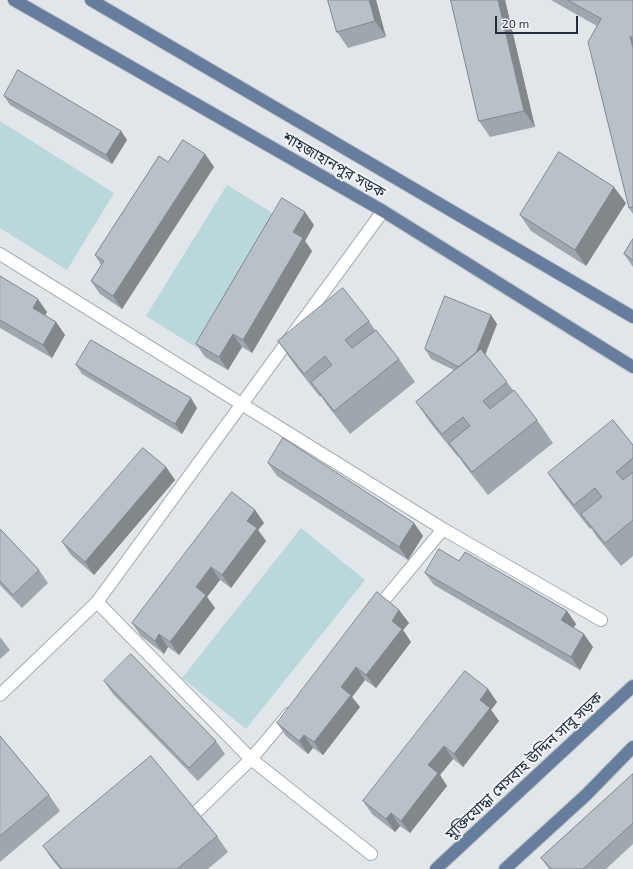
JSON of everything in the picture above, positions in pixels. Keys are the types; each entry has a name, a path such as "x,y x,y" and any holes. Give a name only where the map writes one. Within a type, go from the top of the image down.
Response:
{"main road":[{"name":"শাহজাহানপুর সড়ক","path":"14,0 382,211 633,367"},
{"name":"শাহজাহানপুর সড়ক","path":"91,0 633,317"},
{"name":"মুক্তিযোদ্ধা মেসবাহ উদ্দিন সাবু সড়ক","path":"436,869 633,686"},
{"path":"505,869 586,795 633,747"}],"street":[{"path":"0,695 97,602 382,211"},
{"path":"0,254 444,529 601,620"},
{"path":"368,620 444,529"},
{"path":"97,602 251,759 371,854"},
{"path":"178,830 251,759 297,704"}],"shaded area":[{"path":"0,121 114,193 67,270 0,228"},
{"path":"227,185 279,217 197,348 146,316"},
{"path":"301,528 365,580 246,729 182,678"}],"building":[{"path":"328,0 369,0 375,21 337,32"},
{"path":"451,0 498,0 524,111 479,121"},
{"path":"568,0 633,0 633,38 630,36 633,48 633,207 629,208 588,42 601,19"},
{"path":"18,70 121,131 106,155 4,96"},
{"path":"183,140 205,154 113,296 91,281 104,261 95,255 159,156 168,162"},
{"path":"559,152 614,187 575,250 520,215"},
{"path":"282,198 305,212 293,232 303,238 243,340 233,334 219,357 196,344"},
{"path":"633,239 633,260 624,254"},
{"path":"0,276 38,299 33,308 56,322 43,345 0,320"},
{"path":"343,288 369,321 345,340 352,348 376,330 399,359 334,411 311,382 332,365 325,356 304,374 278,341"},
{"path":"445,296 491,315 476,353 459,367 425,349"},
{"path":"91,340 191,398 175,424 76,365"},
{"path":"481,349 507,382 483,401 490,409 514,390 537,420 472,472 449,443 470,426 463,417 442,434 416,402"},
{"path":"613,420 633,445 633,458 616,472 623,480 633,472 633,520 605,543 581,514 602,497 595,488 574,505 548,473"},
{"path":"283,438 414,523 399,547 268,463"},
{"path":"143,448 166,467 85,562 62,542"},
{"path":"232,492 255,510 247,521 257,528 222,575 211,567 196,587 206,595 170,642 159,634 155,641 132,623"},
{"path":"0,529 39,570 13,595 0,581"},
{"path":"439,549 459,561 465,552 567,611 561,620 584,634 571,657 425,573"},
{"path":"377,592 399,610 392,621 402,629 366,675 356,667 341,687 351,695 314,742 304,735 299,741 277,723"},
{"path":"131,654 216,741 189,768 104,681"},
{"path":"465,671 488,689 480,700 490,708 454,754 444,746 428,765 438,773 401,821 391,813 386,819 363,801"},
{"path":"0,736 49,795 0,836"},
{"path":"151,756 217,836 177,869 62,869 43,846"},
{"path":"633,774 633,823 583,869 552,869 541,858"}]}
